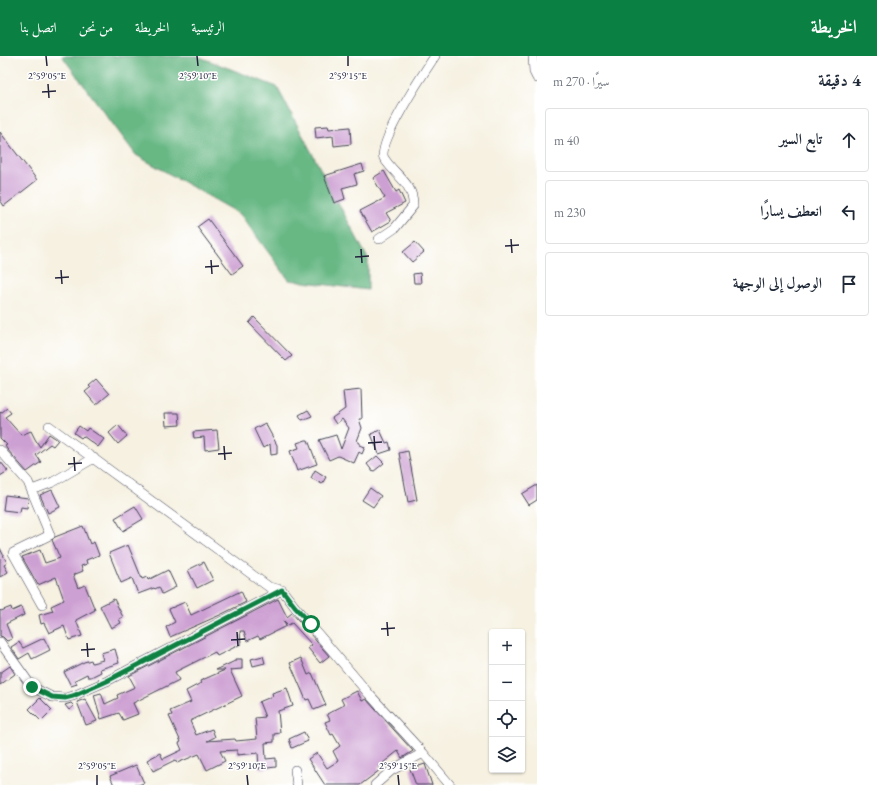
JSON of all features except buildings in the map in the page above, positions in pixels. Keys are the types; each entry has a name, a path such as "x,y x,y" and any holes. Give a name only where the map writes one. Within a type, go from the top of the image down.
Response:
{"street":[{"path":"379,239 395,228 413,206 412,194 408,185 384,157 383,151 398,115 435,56"},
{"path":"533,56 534,72 537,78"},
{"path":"49,426 269,587 282,590 369,694 450,785"},
{"path":"0,450 28,482 50,536 13,553 42,605"},
{"path":"32,490 53,482 94,458"},
{"path":"0,642 32,687 52,697 65,698 107,681 282,590"},
{"path":"375,785 392,770 423,753"},
{"path":"295,770 297,785"}],"green space":[{"path":"62,56 197,56 277,87 368,259 368,290 289,280 240,214 136,155"}],"route":[{"path":"32,687 52,697 65,698 73,696 107,681 282,590 311,624"}]}
